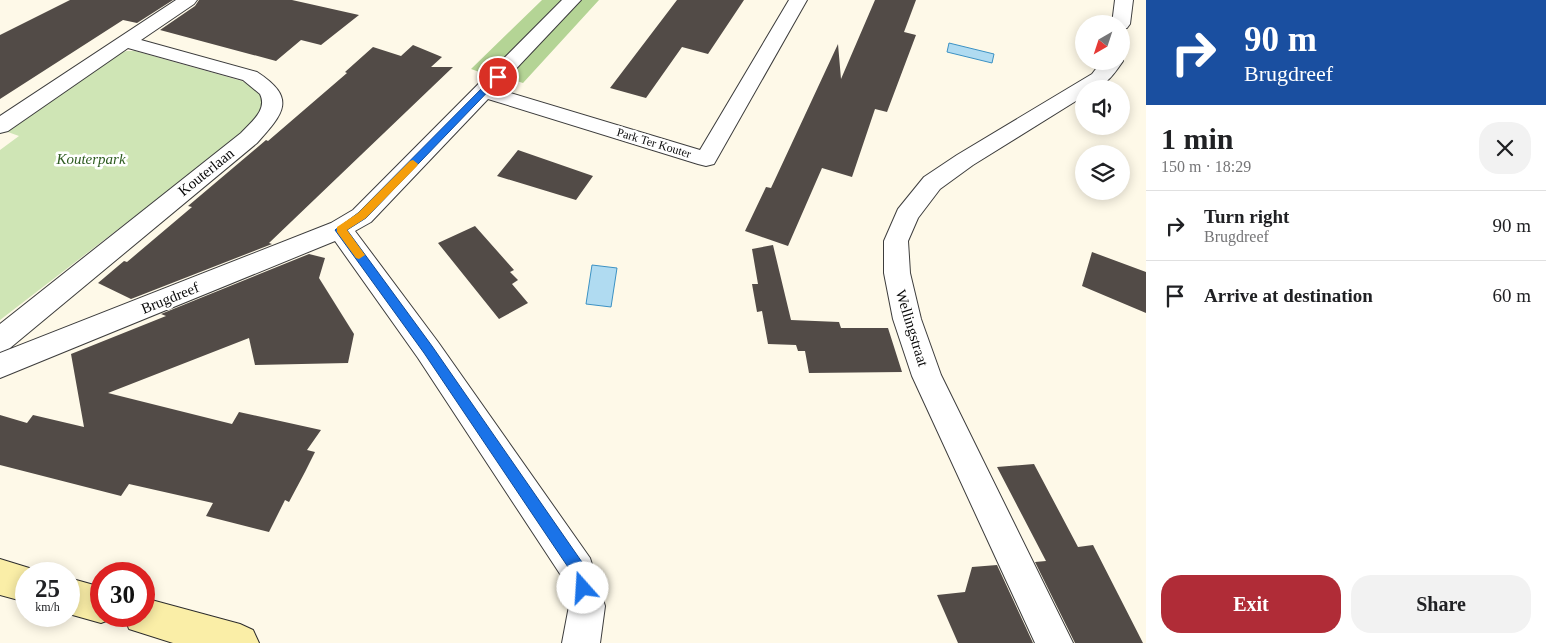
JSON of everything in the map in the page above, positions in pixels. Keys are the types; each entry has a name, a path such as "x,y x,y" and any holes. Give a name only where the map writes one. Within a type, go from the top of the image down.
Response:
{"main road":[{"path":"0,577 15,581"},
{"path":"155,620 240,643"}],"street":[{"path":"0,126 188,0"},
{"name":"Brugdreef","path":"0,366 340,230 362,216 572,0"},
{"name":"Park Ter Kouter","path":"484,92 706,159 798,0"},
{"path":"1122,15 1124,0"},
{"name":"Kouterlaan","path":"0,340 249,138 268,118 274,105 272,94 265,84 250,76 126,42"},
{"name":"Wellingstraat","path":"1054,643 927,376 905,310 896,274 896,241 907,215 932,183 965,160 1099,78 1106,70"},
{"path":"340,230 428,350 578,570 587,606 581,643"}],"green space":[{"path":"542,0 566,0 491,76 471,69"},
{"path":"578,0 599,0 523,83 504,77"},
{"name":"Kouterpark","path":"135,51 242,81 258,90 264,101 261,114 247,130 0,320 0,150 19,136 5,131 119,53"}],"water":[{"path":"949,43 994,54 992,63 947,52"},
{"path":"592,265 617,268 611,307 586,304"}],"building":[{"path":"70,0 173,0 137,23 123,20 0,99 0,35"},
{"path":"199,0 292,0 359,15 321,45 301,40 276,61 160,30 195,6"},
{"path":"677,0 744,0 708,54 682,47 646,98 610,88"},
{"path":"875,0 916,0 904,32 916,35 887,112 875,109 852,177 822,168 788,246 745,231 766,187 771,188 838,44 841,79"},
{"path":"413,45 442,57 431,67 453,67 269,243 272,244 131,299 98,283 124,261 127,262 192,207 188,206 266,140 268,141 347,73 345,72 373,47 401,56"},
{"path":"518,150 593,176 576,200 497,176"},
{"path":"475,226 514,270 510,272 518,280 512,284 528,303 499,319 438,243"},
{"path":"773,245 791,320 839,322 841,328 888,328 902,372 809,373 805,351 798,351 796,345 768,344 762,311 757,312 752,284 758,284 752,249"},
{"path":"1092,252 1146,272 1146,313 1082,286"},
{"path":"309,254 325,258 319,278 354,334 348,363 255,365 249,338 108,393 232,424 239,412 321,430 307,450 315,452 305,472 289,502 285,500 269,532 206,516 213,503 129,484 121,496 0,465 0,415 27,423 33,415 84,427 71,354 166,316 161,314"},
{"path":"1034,464 1078,547 1093,545 1143,643 1075,643 1035,562 1046,561 997,467"},
{"path":"997,565 1033,643 958,643 937,595 965,592 972,567"}],"slow traffic":[{"path":"359,255 340,230 362,216 413,164"}],"route":[{"path":"498,77 362,216 340,230 428,350 578,570 583,588"}]}
